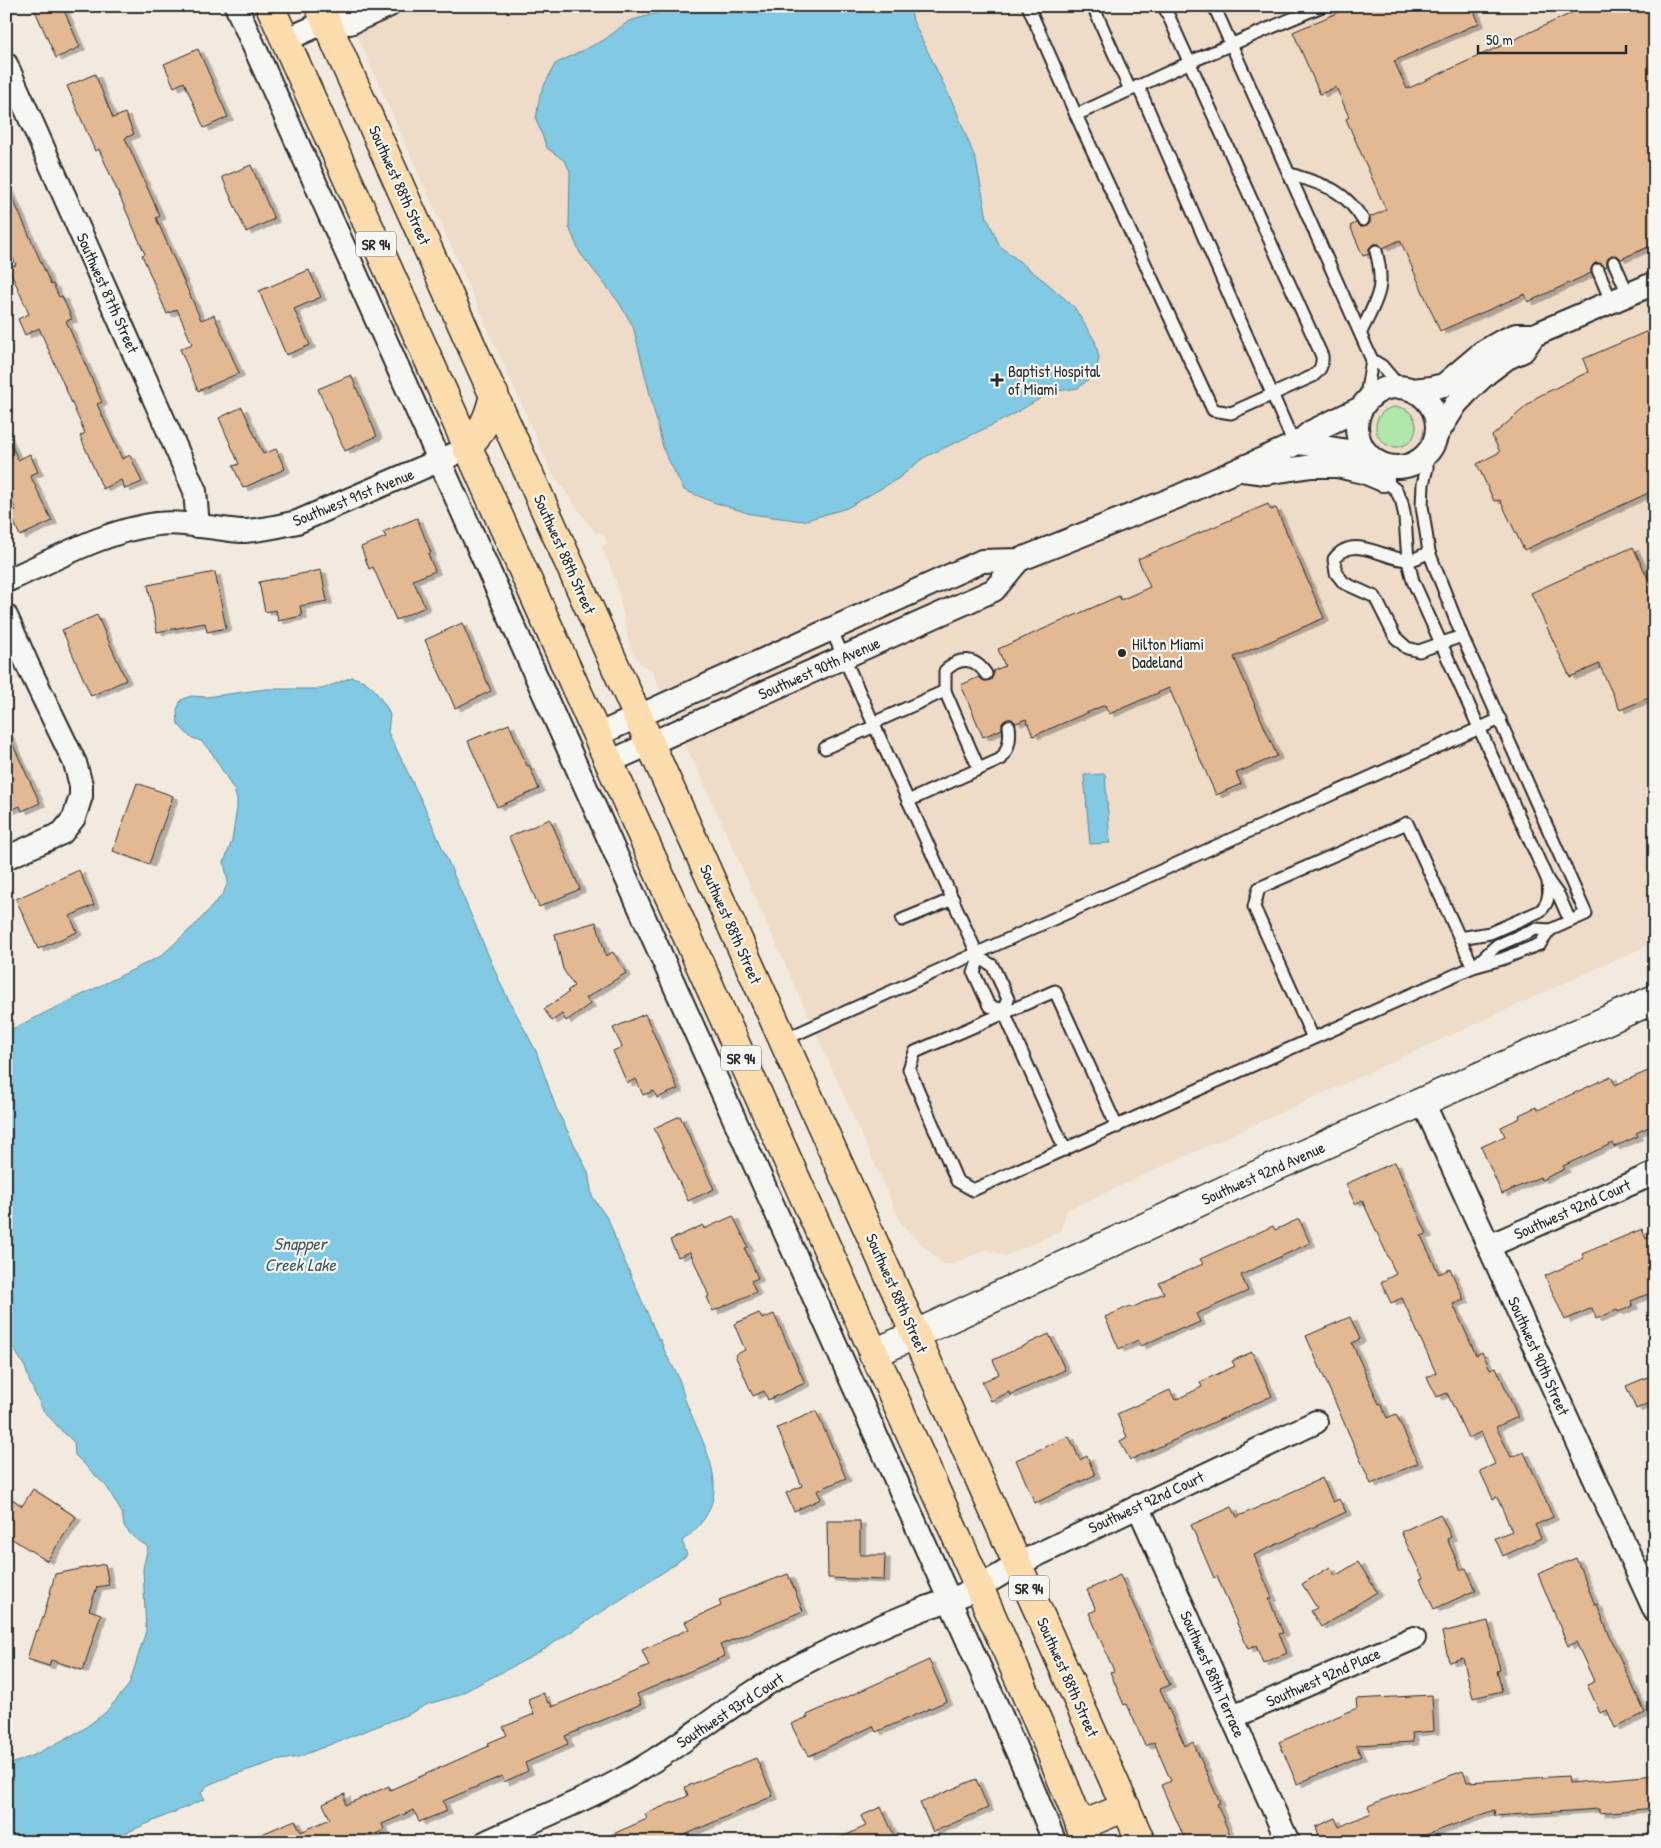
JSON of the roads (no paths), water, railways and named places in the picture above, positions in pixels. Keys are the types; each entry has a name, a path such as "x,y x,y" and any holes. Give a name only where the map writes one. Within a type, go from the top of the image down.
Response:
{"main road":[{"name":"SR 94","path":"271,7 979,1587 1044,1736 1084,1834"},
{"name":"Southwest 88th Street","path":"323,14 1141,1842"},
{"path":"468,448 482,431 489,415 494,394"},
{"path":"1084,1834 1126,1807"}],"street":[{"path":"236,6 1020,1758 1048,1840 1084,1834"},
{"path":"285,40 323,14 350,23 388,6"},
{"name":"Southwest 87th Street","path":"6,64 195,491 198,526"},
{"path":"1370,458 1358,438 1356,428 1357,417 1363,404 1374,393 1386,388 1431,388 1444,385 1483,352 1502,341 1516,335 1534,335 1655,282"},
{"path":"1296,444 1355,452 1386,466 1401,468 1420,461 1456,404 1487,372 1507,358 1523,351 1534,335"},
{"path":"1406,388 1424,397 1432,408 1437,421 1432,444"},
{"name":"Southwest 90th Avenue","path":"597,736 982,561 1019,560 1151,508 1296,444 1311,432 1363,404"},
{"name":"Southwest 91st Avenue","path":"6,581 98,540 130,530 166,524 242,531 271,528 297,522 468,448"},
{"name":"Southwest 90th Avenue","path":"1238,470 1266,473 1312,466 1337,466 1364,472 1383,480"},
{"name":"Southwest 90th Avenue","path":"609,762 994,590 1019,560"},
{"path":"6,616 69,750 78,774 81,796 74,818 68,827 52,838 6,858"},
{"name":"Southwest 92nd Avenue","path":"873,1354 1261,1174 1655,998"},
{"name":"Southwest 90th Street","path":"1423,1102 1655,1612"},
{"name":"Southwest 92nd Court","path":"1489,1246 1655,1173"},
{"name":"Southwest 92nd Court","path":"979,1587 1018,1564 1316,1422"},
{"name":"Southwest 88th Terrace","path":"1138,1506 1288,1842"},
{"name":"Southwest 93rd Court","path":"486,1842 624,1778 656,1759 743,1699 786,1673 854,1639 924,1609 950,1601 979,1587"},
{"name":"Southwest 92nd Place","path":"1233,1716 1414,1638"}],"lane":[{"path":"1028,6 1076,115 1213,410 1231,413 1313,376 1320,370 1322,356 1164,6"},
{"path":"1093,6 1134,88 1296,444"},
{"path":"1214,6 1372,360 1363,404"},
{"path":"1076,115 1189,63 1322,6"},
{"path":"1290,174 1325,184 1333,189 1351,204 1363,220"},
{"path":"1361,332 1378,296 1381,273 1376,251"},
{"path":"1614,262 1620,297"},
{"path":"1598,270 1620,297"},
{"path":"1372,360 1382,366 1406,388"},
{"path":"1117,1126 1056,991 915,1052 909,1069 957,1181 973,1190 1065,1150 1473,967 1496,946 1535,930 1550,930 1586,914 1462,636 1429,552 1422,506 1423,484 1432,444"},
{"path":"1370,458 1377,472 1383,480 1396,490 1402,502 1406,518 1408,561 1413,581 1548,880 1560,896 1570,921"},
{"path":"1429,552 1408,561 1363,548 1350,548 1340,552 1334,559 1336,573 1344,583 1375,597 1395,637 1407,648 1420,651 1462,636"},
{"path":"831,629 978,955 992,965 1008,999 1004,1012 1065,1150"},
{"path":"979,769 945,692 945,671 957,662 964,660 974,662 986,674"},
{"path":"825,748 945,692"},
{"path":"783,1040 978,955 1500,719"},
{"path":"908,801 1001,759 1010,743 1009,726"},
{"path":"1313,1038 1254,907 1259,888 1406,822 1473,967"},
{"path":"1460,938 1490,933 1540,911 1546,906 1548,900 1548,880"},
{"path":"902,920 953,899"},
{"path":"978,955 974,974 989,1006 1004,1012"}],"water":[{"path":"683,6 910,6 913,21 956,110 976,161 987,218 1000,246 1074,307 1095,341 1099,358 1096,373 1078,388 1051,392 1007,418 923,458 899,478 847,508 803,521 751,514 713,502 684,490 664,451 633,326 618,301 580,253 569,227 570,171 565,161 547,148 536,119 540,94 555,64 604,40 629,21"},
{"name":"Snapper Creek Lake","path":"352,677 364,681 373,688 387,708 390,715 388,732 425,808 502,987 536,1051 556,1108 588,1172 592,1196 609,1221 659,1340 661,1340 677,1374 686,1403 710,1461 714,1477 714,1494 709,1510 699,1526 682,1541 687,1555 535,1655 456,1696 428,1704 409,1714 298,1757 275,1761 208,1785 201,1793 205,1799 123,1834 115,1842 6,1842 6,1766 32,1756 82,1730 105,1713 129,1685 146,1631 143,1569 148,1547 133,1537 124,1526 122,1513 107,1487 75,1455 74,1442 43,1410 30,1383 25,1367 6,1336 6,1032 161,956 197,923 223,894 228,882 224,862 232,841 237,799 234,790 212,753 201,741 190,737 178,724 177,710 181,700 191,696 206,697 266,689 322,689"},
{"path":"1105,774 1110,843 1090,844 1084,775"}],"place":[{"name":"Baptist Hospital of Miami","path":"997,380"},
{"name":"Hilton Miami Dadeland","path":"1122,653"}]}
